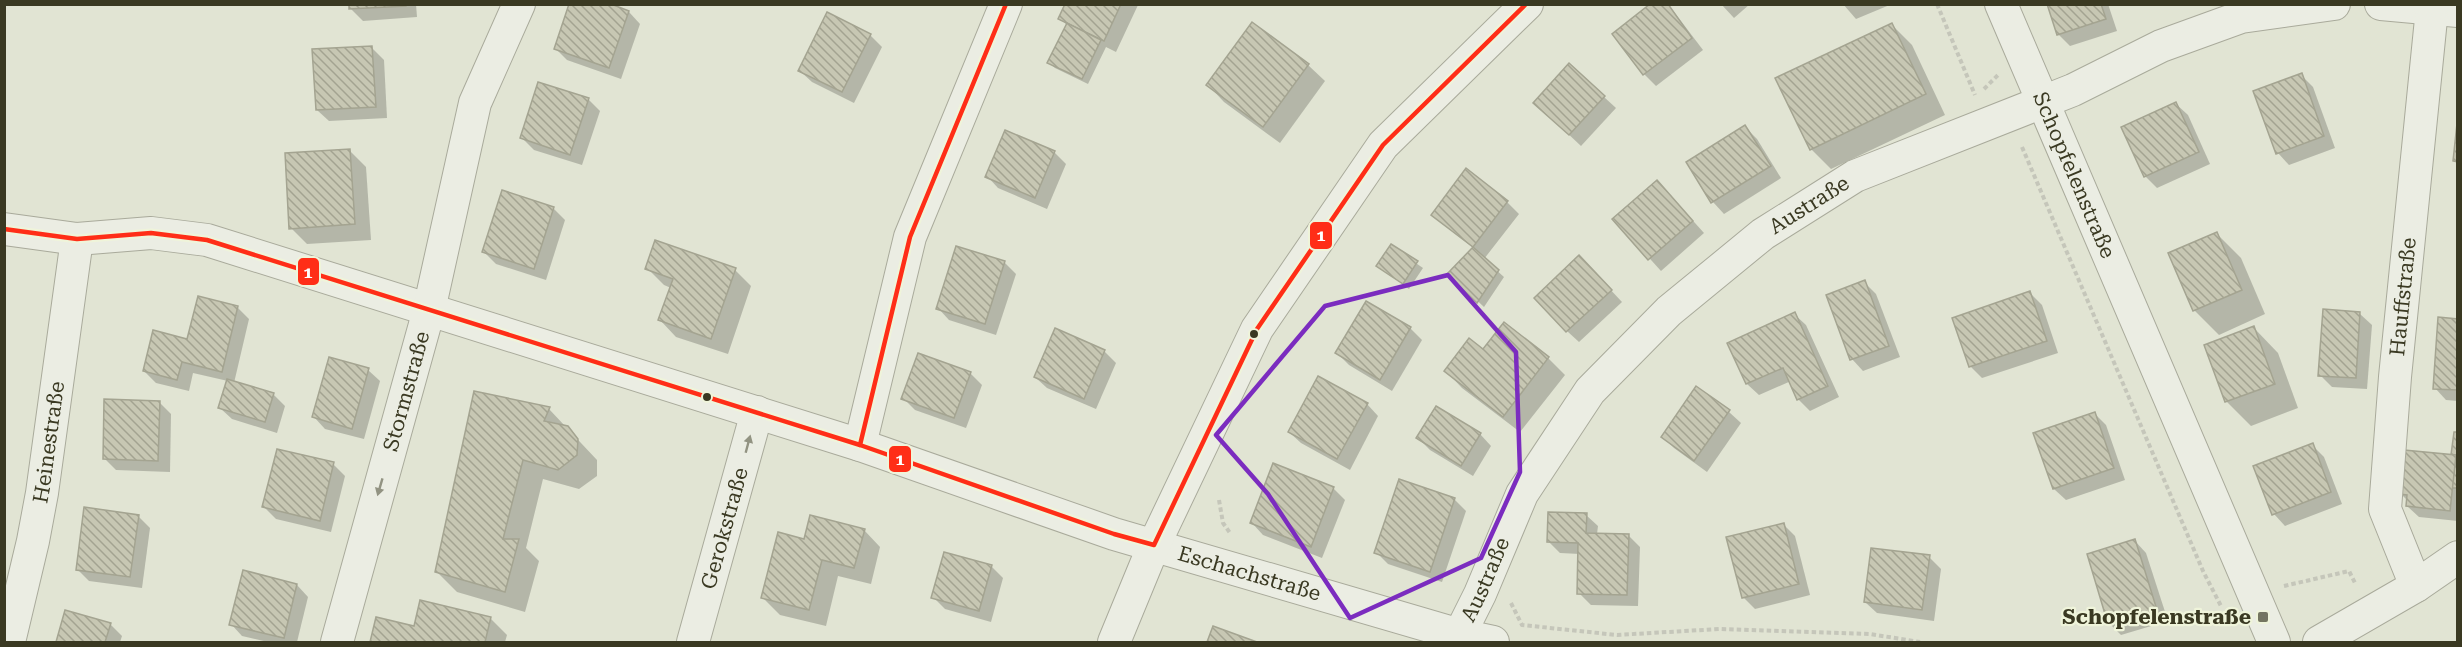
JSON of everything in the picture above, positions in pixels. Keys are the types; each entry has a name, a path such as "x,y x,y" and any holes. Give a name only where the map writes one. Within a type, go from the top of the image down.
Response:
{"street":[{"name":"Stormstraße","path":"337,642 429,309 475,103 519,4"},
{"path":"860,445 910,237 1006,4"},
{"path":"1114,642 1154,545 1257,329 1383,145 1527,4"},
{"name":"Schopfelenstraße","path":"2001,4 2274,642"},
{"name":"Austraße","path":"1458,639 1480,594 1522,494 1590,391 1669,312 1763,234 1855,176 2073,90 2161,46 2241,17 2334,4"},
{"path":"2380,4 2440,8"},
{"name":"Hauffstraße","path":"2416,586 2385,509 2395,377 2440,8"},
{"name":"Eschachstraße","path":"4,229 77,239 151,233 207,240 860,445 1114,534 1458,639 1493,642"},
{"name":"Heinestraße","path":"9,642 19,541 77,239"},
{"name":"Gerokstraße","path":"693,642 757,412"},
{"path":"2319,642 2416,586 2457,557"}],"path":[{"path":"1976,98 2002,70"},
{"path":"2015,147 2022,147 2203,571 2223,612"},
{"path":"2283,587 2349,571 2357,588"},
{"path":"1511,598 1512,606 1522,625 1617,635 1719,629 1870,634 1920,642"}],"highlighted area":[{"path":"1448,275 1516,352 1520,472 1481,558 1350,618 1268,494 1216,435 1325,306"}],"building":[{"path":"349,4 406,4 406,6 349,9"},
{"path":"569,4 611,4 629,11 609,68 554,49"},
{"path":"1065,4 1121,4 1104,41 1058,19"},
{"path":"1650,4 1668,4 1692,38 1643,75 1612,34"},
{"path":"2047,4 2101,4 2106,19 2057,35"},
{"path":"827,12 871,34 842,92 798,71"},
{"path":"1252,22 1309,64 1263,127 1206,85"},
{"path":"1067,23 1101,40 1082,79 1047,63"},
{"path":"1892,23 1926,94 1810,150 1775,78"},
{"path":"372,46 376,107 316,110 312,49"},
{"path":"1569,63 1605,96 1569,135 1533,103"},
{"path":"2302,73 2324,136 2276,154 2253,91"},
{"path":"538,82 589,98 570,155 520,138"},
{"path":"2176,102 2199,152 2144,177 2121,127"},
{"path":"2458,114 2458,162 2453,161"},
{"path":"1745,125 1771,166 1711,203 1686,162"},
{"path":"1005,130 1055,151 1035,198 985,177"},
{"path":"350,149 355,224 289,229 285,153"},
{"path":"1466,168 1508,201 1473,247 1431,215"},
{"path":"1657,180 1693,221 1648,260 1612,219"},
{"path":"502,190 554,207 534,269 482,252"},
{"path":"2217,232 2242,290 2193,311 2168,253"},
{"path":"655,240 736,268 711,339 658,320 673,279 645,269"},
{"path":"1391,244 1418,261 1403,284 1376,266"},
{"path":"956,246 1005,261 985,324 936,309"},
{"path":"1473,247 1499,270 1477,303 1447,274"},
{"path":"1579,255 1612,290 1566,332 1534,298"},
{"path":"1865,280 1889,346 1850,360 1826,295"},
{"path":"2030,291 2047,341 1969,367 1952,318"},
{"path":"198,296 238,306 222,372 182,362 177,380 143,371 153,330 187,339"},
{"path":"1366,301 1411,327 1380,380 1335,353"},
{"path":"2323,309 2360,312 2356,378 2318,376"},
{"path":"1795,312 1828,386 1797,400 1783,368 1746,384 1727,343"},
{"path":"2438,317 2458,319 2458,390 2433,389"},
{"path":"1504,322 1549,357 1503,417 1444,371 1469,338 1483,349"},
{"path":"2254,326 2275,384 2225,402 2204,345"},
{"path":"1055,328 1105,350 1084,399 1034,377"},
{"path":"918,353 971,372 954,418 901,399"},
{"path":"329,357 369,368 352,429 312,417"},
{"path":"1318,376 1368,403 1337,459 1288,432"},
{"path":"227,379 274,393 265,422 218,408"},
{"path":"1696,386 1730,410 1694,461 1661,437"},
{"path":"474,391 550,407 544,421 568,426 578,439 577,455 558,470 523,460 503,539 519,539 505,592 435,572"},
{"path":"104,399 160,401 158,461 103,459"},
{"path":"1436,406 1481,433 1461,466 1416,438"},
{"path":"2095,412 2114,468 2053,489 2033,433"},
{"path":"2454,432 2458,432 2458,488 2452,488 2456,455 2451,455"},
{"path":"2313,443 2331,492 2272,515 2253,466"},
{"path":"277,449 334,462 320,521 262,507"},
{"path":"2404,450 2456,455 2450,511 2406,506 2407,495 2399,494"},
{"path":"1273,463 1334,487 1311,547 1250,523"},
{"path":"1399,479 1455,498 1430,572 1374,553"},
{"path":"84,507 139,515 130,577 76,570"},
{"path":"1548,512 1587,513 1586,533 1629,534 1627,595 1577,594 1578,543 1547,542"},
{"path":"810,515 865,529 854,568 822,560 809,610 761,598 778,532 804,539"},
{"path":"1784,523 1799,584 1742,598 1726,537"},
{"path":"2135,539 2157,610 2108,624 2087,554"},
{"path":"1871,548 1930,555 1922,610 1864,602"},
{"path":"944,552 992,565 979,611 931,598"},
{"path":"243,570 297,584 284,638 229,625"},
{"path":"420,600 491,617 485,642 370,642 376,617 414,626"},
{"path":"65,610 111,623 105,642 56,642"},
{"path":"1213,626 1257,642 1207,642"}],"transit line":[{"name":"1","path":"860,445 910,237 1006,4"},
{"name":"1","path":"4,229 77,239 151,233 207,240 860,445 1114,534 1154,545 1257,329 1383,145 1526,4"}],"place":[{"name":"Schopfelenstraße","path":"2263,617"}]}
